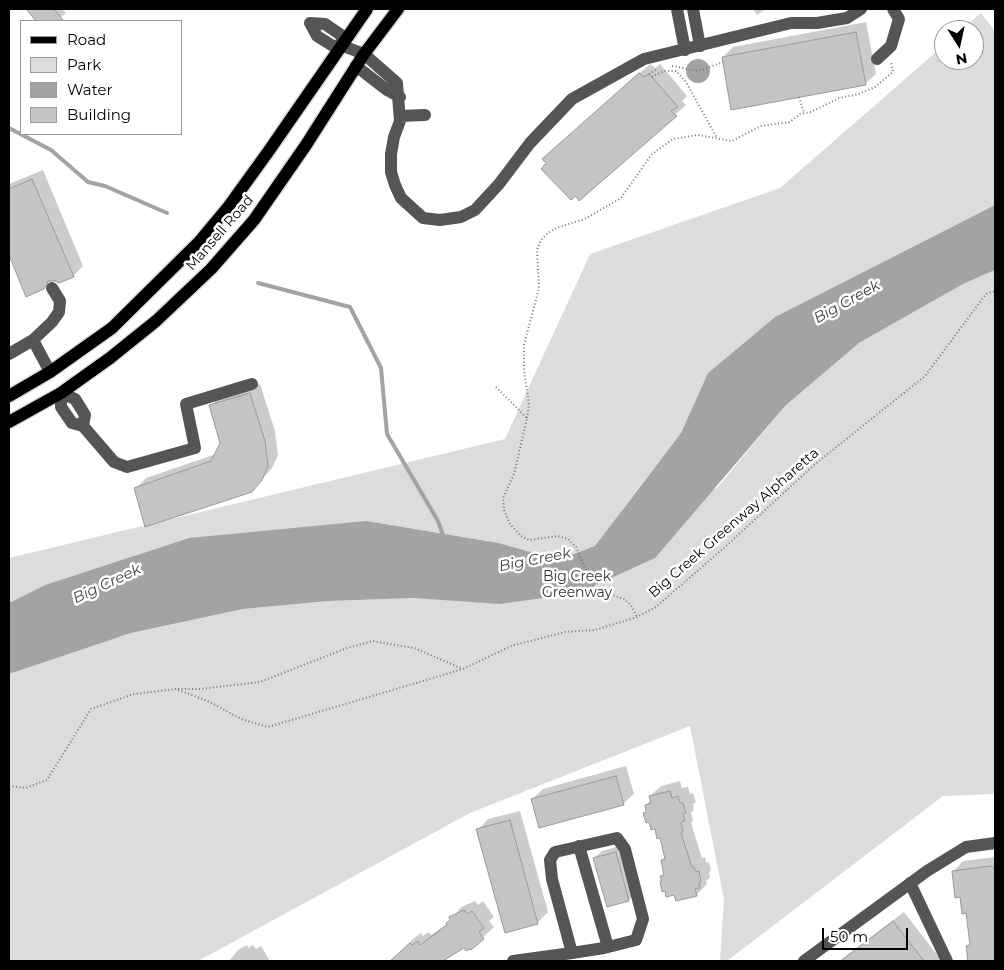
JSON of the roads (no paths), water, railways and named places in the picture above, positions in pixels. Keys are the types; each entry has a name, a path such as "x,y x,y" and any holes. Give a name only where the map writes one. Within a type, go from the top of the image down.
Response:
{"main road":[{"name":"Mansell Road","path":"9,396 50,372 112,328 199,242 229,206 343,46 367,9"},
{"name":"Mansell Road","path":"9,422 61,393 110,358 156,321 211,269 254,220 306,146 364,54 398,9"},
{"path":"50,372 61,393"}],"street":[{"path":"677,9 684,50"},
{"path":"693,9 700,46"},
{"path":"343,46 364,54 397,82 400,97 400,116 394,137 391,163 395,185 402,198 423,218 440,220 461,217 475,210 499,184 530,143 572,98 644,59 790,23 817,23 847,18 861,9"},
{"path":"877,59 888,48 899,19 893,9"},
{"path":"356,66 387,90 400,97"},
{"path":"400,116 425,115"},
{"path":"9,354 44,332 59,312 60,301 52,288"},
{"path":"33,340 50,372"},
{"path":"61,393 61,407 72,423 83,426 114,462 127,467 195,448 186,404 252,384"},
{"path":"512,961 572,953 608,947 636,940 643,919 625,849 618,838 555,852 550,860 552,879 572,953"},
{"path":"804,961 910,883 966,847 995,843"},
{"path":"579,846 608,947"},
{"path":"910,883 947,961"}],"water":[{"path":"698,59 707,62 710,71 707,80 698,83 689,80 686,71 689,62"},
{"name":"Big Creek","path":"995,205 995,270 963,284 859,343 785,406 655,558 578,593 500,604 414,598 329,601 243,609 131,633 9,674 9,603 45,585 189,538 366,521 498,543 559,560 595,546 681,433 708,373 775,317"}],"waterway":[{"path":"9,128 20,134"},
{"path":"22,135 51,150 88,182 105,186 167,213"},
{"path":"258,283 350,307 381,368 387,434 438,521 444,538"}],"park label":[{"name":"Big Creek Greenway","path":"577,586"}]}
